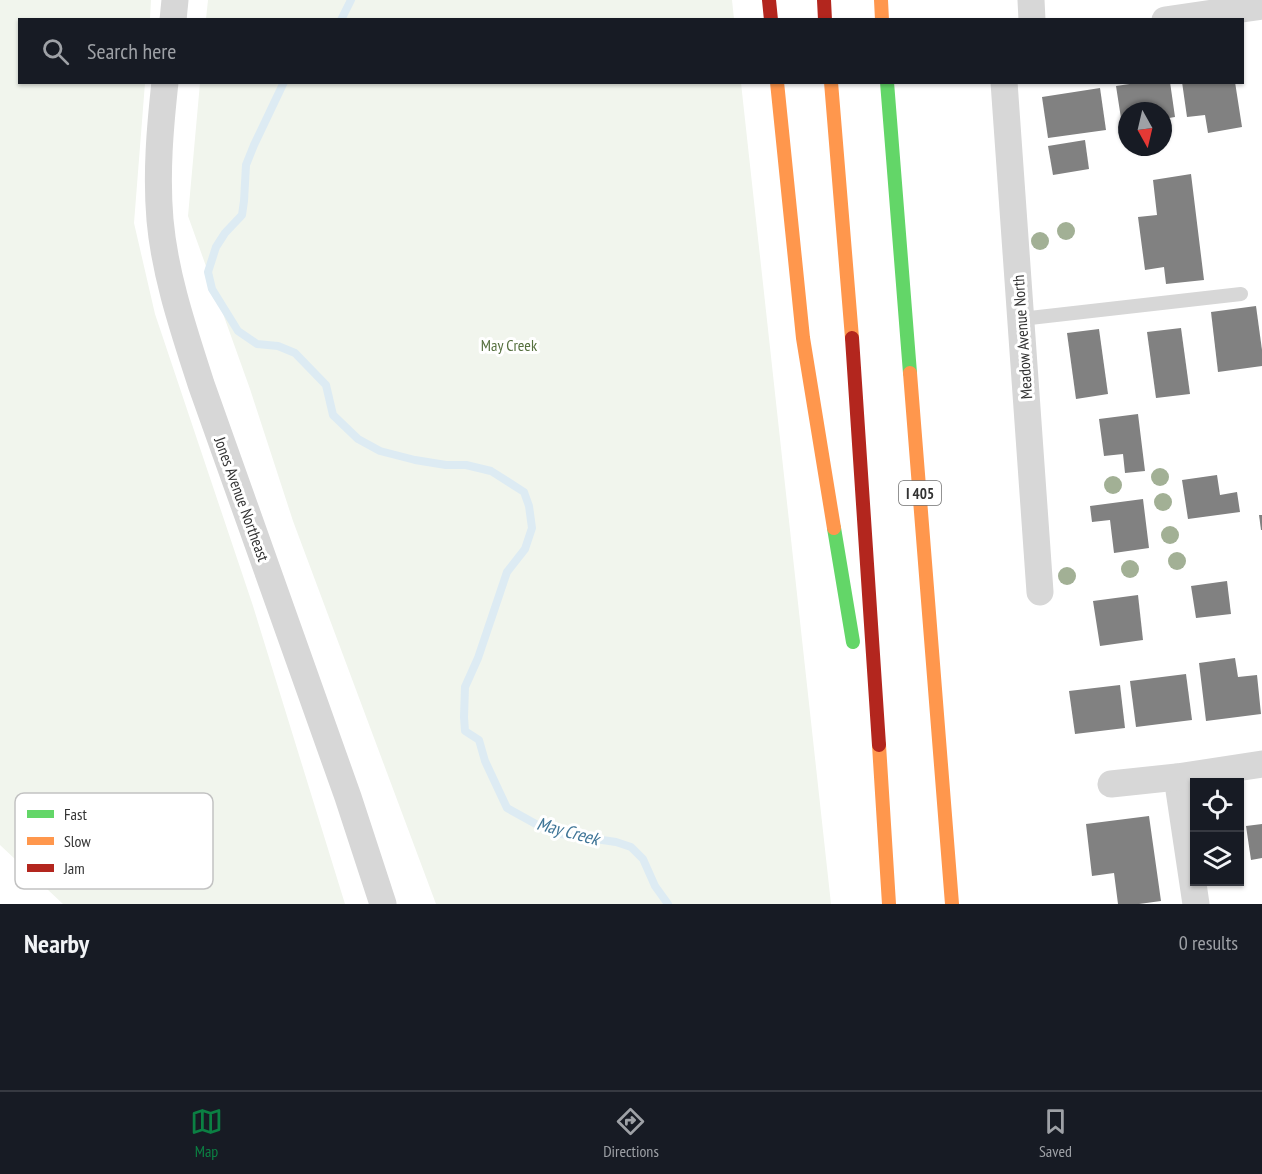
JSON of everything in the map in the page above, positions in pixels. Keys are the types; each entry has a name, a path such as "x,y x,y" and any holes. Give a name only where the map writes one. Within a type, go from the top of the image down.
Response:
{"highway":[{"path":"769,0 771,18"},
{"path":"824,0 825,18"},
{"path":"881,0 882,18"},
{"path":"777,84 803,338 855,657"},
{"path":"831,84 850,307 889,904"},
{"name":"I 405","path":"887,84 952,904"},
{"path":"863,704 884,834"}],"street":[{"path":"173,18 175,0"},
{"path":"1031,0 1032,18"},
{"path":"1179,18 1262,6"},
{"name":"Jones Avenue Northeast","path":"165,84 158,184 160,222 180,321 348,797 383,904"},
{"name":"Meadow Avenue North","path":"1004,84 1040,592"},
{"path":"1111,784 1262,764"},
{"path":"1177,777 1196,904"}],"lane":[{"path":"1021,319 1241,294"}],"green space":[{"path":"0,0 151,0 150,18 18,18 18,84 145,84 134,223 155,314 253,606 345,904 63,904 47,889 213,889 213,793 15,793 15,859 0,845"},
{"path":"208,0 732,0 734,18 206,18"},
{"name":"May Creek","path":"200,84 741,84 831,904 436,904 293,521 250,389 188,216"}],"building":[{"path":"1170,84 1175,117 1172,118 1172,102 1118,102 1116,86"},
{"path":"1182,84 1235,84 1242,127 1208,133 1205,115 1187,117"},
{"path":"1100,88 1106,130 1048,138 1042,97"},
{"path":"1085,140 1089,169 1053,175 1048,146"},
{"path":"1191,174 1204,280 1166,284 1164,267 1145,270 1138,217 1157,215 1153,180"},
{"path":"1256,306 1262,366 1218,372 1211,312"},
{"path":"1181,328 1190,394 1156,398 1147,332"},
{"path":"1099,329 1108,394 1076,399 1067,333"},
{"path":"1138,414 1145,471 1125,473 1123,454 1104,456 1099,419"},
{"path":"1217,475 1220,495 1237,492 1240,512 1188,519 1182,480"},
{"path":"1143,499 1149,548 1114,553 1110,520 1092,522 1090,506"},
{"path":"1259,515 1262,515 1262,530 1261,530"},
{"path":"1227,581 1231,614 1196,618 1191,586"},
{"path":"1138,595 1143,640 1100,646 1093,601"},
{"path":"1235,658 1238,677 1257,675 1261,714 1206,721 1199,663"},
{"path":"1186,674 1192,720 1136,727 1130,681"},
{"path":"1120,685 1125,728 1075,734 1069,691"},
{"path":"1149,816 1161,901 1118,904 1114,873 1092,876 1086,824"},
{"path":"1262,824 1262,858 1251,860 1246,826"}],"waterway":[{"name":"May Creek","path":"342,18 351,0"},
{"name":"May Creek","path":"283,84 246,165 242,215 225,233 216,247 208,272 212,289 238,331 257,344 278,346 295,353 326,385 333,415 358,439 380,451 415,460 446,465 466,465 491,471 524,492 529,506 532,528 525,549 507,572 478,658 465,687 465,731 479,740 485,761 507,808 543,828 561,834 616,842 631,847 643,859 655,886 668,904"}],"traffic: fast":[{"path":"887,84 910,373"},
{"path":"834,528 853,642"}],"traffic: slow":[{"path":"881,0 882,18"},
{"path":"777,84 803,338 834,528"},
{"path":"831,84 852,338"},
{"path":"910,373 952,904"},
{"path":"879,745 889,904"}],"traffic: jam":[{"path":"769,0 771,18"},
{"path":"824,0 825,18"},
{"path":"852,338 879,745"}]}
